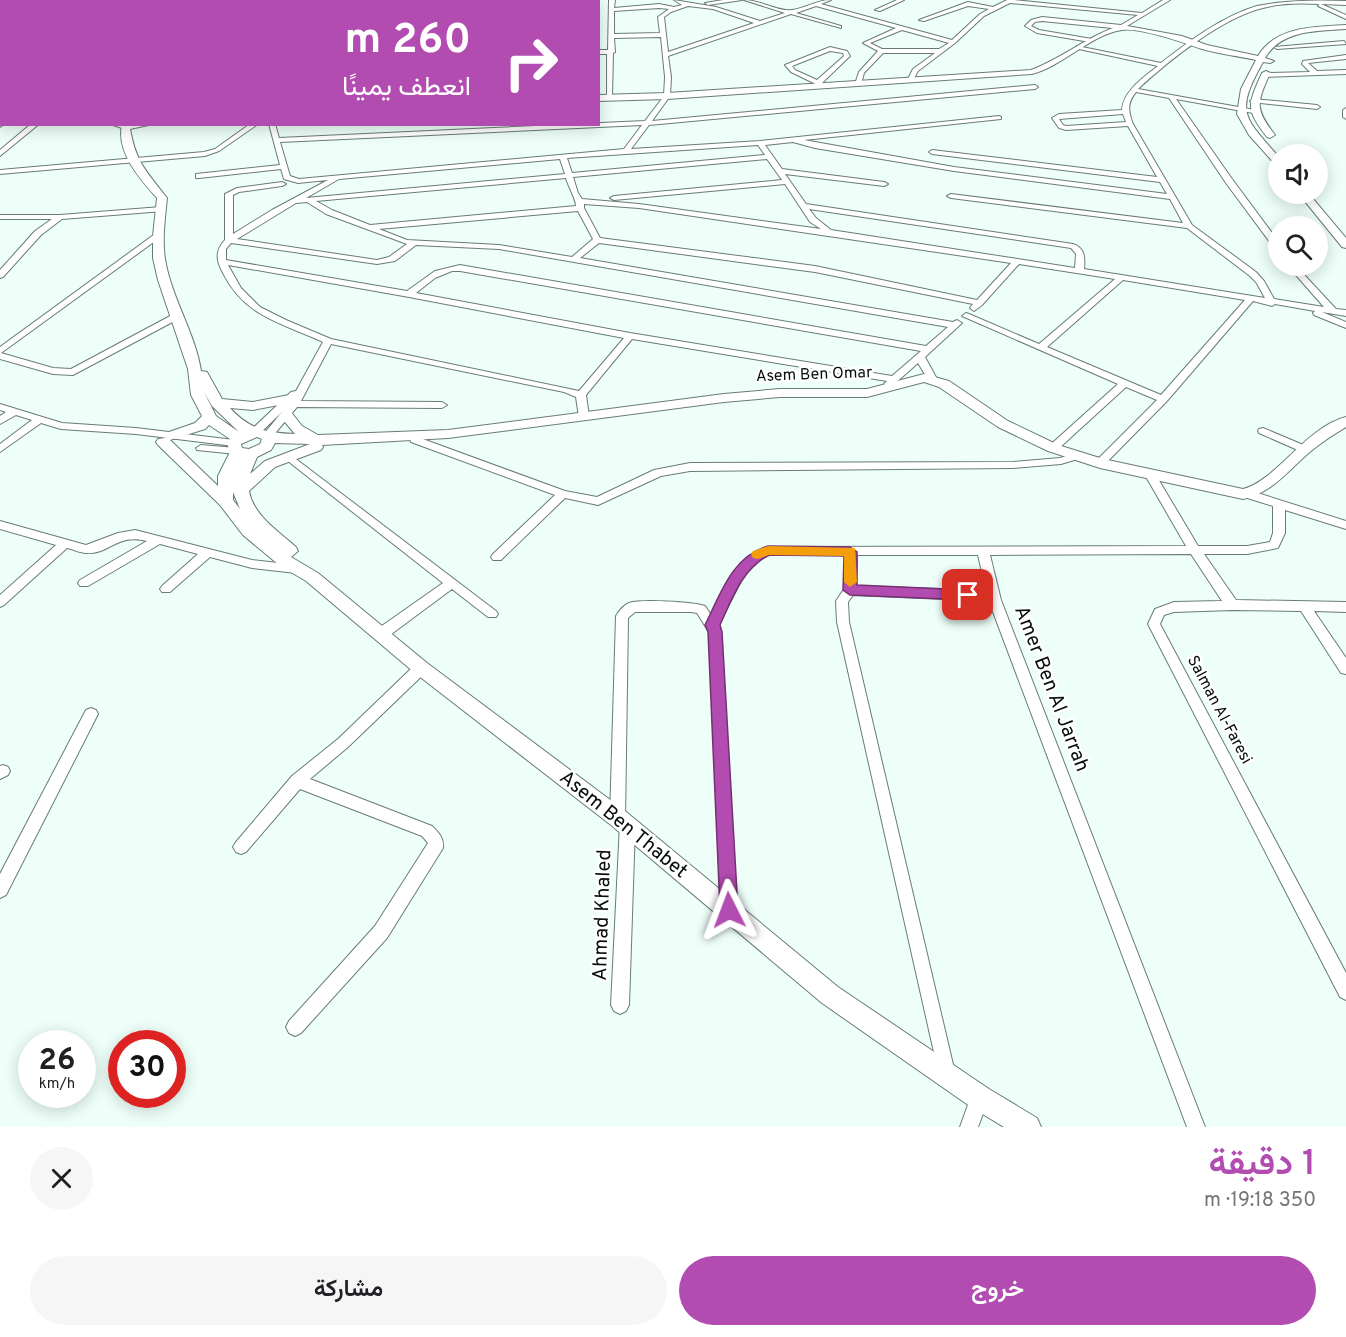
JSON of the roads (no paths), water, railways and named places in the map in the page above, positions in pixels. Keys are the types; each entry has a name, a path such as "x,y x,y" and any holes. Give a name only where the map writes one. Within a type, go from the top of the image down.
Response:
{"street":[{"path":"609,98 612,0"},
{"path":"677,0 759,23"},
{"path":"698,5 739,0"},
{"path":"747,0 839,27"},
{"path":"666,55 828,0"},
{"path":"879,10 897,0"},
{"path":"911,79 915,70 954,42 991,8 1010,0 1142,14"},
{"path":"1153,1 1165,1"},
{"path":"600,98 667,96 820,84 858,84 1032,72 1046,67 1090,40 1122,27 1165,1"},
{"path":"1272,303 1260,281 1253,274 1190,226 1130,124 1125,112 1128,99 1139,84 1163,65 1195,42 1250,9 1312,1 1346,3"},
{"path":"1312,1 1346,16"},
{"path":"922,20 966,2 991,8"},
{"path":"626,151 667,96 666,55 661,17 687,4"},
{"path":"816,4 954,42"},
{"path":"611,9 659,6 675,9"},
{"path":"1090,40 1036,31 1028,26 1035,20 1042,19 1122,27 1266,60"},
{"path":"902,28 867,43 881,51 942,51"},
{"path":"1268,150 1247,124 1241,109 1241,100 1266,60 1278,47 1291,39 1346,29"},
{"path":"1278,144 1253,111 1253,101 1265,75 1268,46 1280,37 1297,32 1346,29"},
{"path":"610,36 663,35"},
{"path":"1278,47 1344,43"},
{"path":"1079,47 1163,65"},
{"path":"830,49 845,52 847,56 820,84 793,71 788,65 830,49"},
{"path":"858,84 861,73 881,51"},
{"path":"600,52 612,52"},
{"path":"1315,73 1305,62 1346,57"},
{"path":"1265,75 1346,72"},
{"path":"600,125 647,123 1035,87"},
{"path":"1135,90 1253,111"},
{"path":"1172,98 1228,181 1268,234"},
{"path":"1253,101 1317,107"},
{"path":"1346,110 1346,117"},
{"path":"1125,112 1055,118 1061,127 1066,128 1130,124"},
{"path":"272,126 288,178 295,180 563,156 795,140 999,118"},
{"path":"0,154 34,126"},
{"path":"121,126 133,126"},
{"path":"0,172 212,152 252,126"},
{"path":"276,140 582,126"},
{"path":"125,127 129,152 145,180 162,198 158,236 164,280 195,369 194,375 198,390 209,417 251,442"},
{"path":"795,140 815,146 954,169 1172,197"},
{"path":"760,143 767,157 788,182 813,220 830,233"},
{"path":"932,152 1162,180"},
{"path":"563,156 574,193 597,240"},
{"path":"296,201 767,157"},
{"path":"199,176 284,167"},
{"path":"779,171 884,184"},
{"path":"339,177 229,240 220,251 222,262 234,284 256,308 328,341 540,384 581,395"},
{"path":"368,228 788,182"},
{"path":"229,240 229,194 237,190 282,184"},
{"path":"951,196 1190,226"},
{"path":"308,200 368,228 414,243 487,246 954,325"},
{"path":"580,204 639,206 830,233 1346,313"},
{"path":"1312,204 1346,245"},
{"path":"1326,204 1346,228"},
{"path":"805,206 1073,246 1079,250 1081,256 1079,271"},
{"path":"0,216 60,217 161,209"},
{"path":"0,275 38,233 60,217"},
{"path":"0,351 158,236"},
{"path":"229,240 377,262 392,259 414,243"},
{"path":"573,260 597,240 815,269 978,303"},
{"path":"222,262 409,294 630,336 894,379"},
{"path":"882,390 966,316 1016,262"},
{"path":"409,294 443,269 460,268 928,349"},
{"path":"1301,276 1333,311"},
{"path":"1041,346 1120,279"},
{"path":"1100,463 1163,399 1250,299"},
{"path":"1305,308 1346,325"},
{"path":"0,356 53,371 73,372 177,316"},
{"path":"966,316 1163,399"},
{"path":"584,417 581,395 630,336"},
{"path":"225,501 226,476 251,442 292,402 328,341"},
{"path":"920,357 932,379 944,384 1003,424 1053,448 1100,463 1150,475 1248,494 1346,525"},
{"path":"195,369 202,375 217,404 251,442"},
{"name":"Asem Ben Omar","path":"319,444 448,434 751,395 852,393 882,390 919,378 932,379"},
{"path":"1053,448 1124,384"},
{"path":"292,402 251,442 241,471 240,491 252,516 305,566 304,573"},
{"path":"292,402 290,423 319,444"},
{"path":"217,404 253,406 292,402 442,405"},
{"path":"0,407 69,427 127,432 167,439 319,444"},
{"path":"0,421 15,411"},
{"path":"167,439 193,430 206,422 209,417"},
{"path":"0,449 39,420"},
{"path":"1248,494 1255,492 1325,432 1346,421"},
{"path":"1263,431 1304,449"},
{"path":"414,437 563,494 598,501 658,473 690,467 1013,465 1061,461 1077,456"},
{"path":"167,439 225,501 249,531 304,573"},
{"path":"240,491 261,470 319,444"},
{"path":"288,456 492,614"},
{"path":"1150,475 1196,552 1232,605"},
{"path":"497,557 563,494"},
{"path":"729,910 715,632 712,625 737,575 759,553 768,550 1196,552 1247,550 1275,545 1279,533 1279,505"},
{"path":"0,525 90,549 132,534 252,564 304,573"},
{"path":"84,583 158,540"},
{"path":"0,602 65,543"},
{"path":"983,550 995,600"},
{"path":"166,589 208,552"},
{"path":"850,552 850,590 842,601 843,622 946,1075"},
{"name":"Asem Ben Thabet","path":"304,573 421,668 622,822 830,995 980,1098 1028,1127"},
{"path":"381,634 452,583"},
{"name":"Amer Ben Al Jarrah","path":"850,590 968,595 995,600 1196,1127"},
{"name":"Salman Al-Faresi","path":"1346,607 1232,605 1174,607 1160,612 1154,624 1346,991"},
{"path":"1304,606 1346,669"},
{"name":"Ahmad Khaled","path":"620,1005 622,616 632,607 691,607 701,609 712,625"},
{"path":"241,847 297,781 343,743 421,668"},
{"path":"0,890 91,714"},
{"path":"295,1027 381,932 435,848 436,841 427,831 297,781"},
{"path":"969,1127 980,1098"}]}
